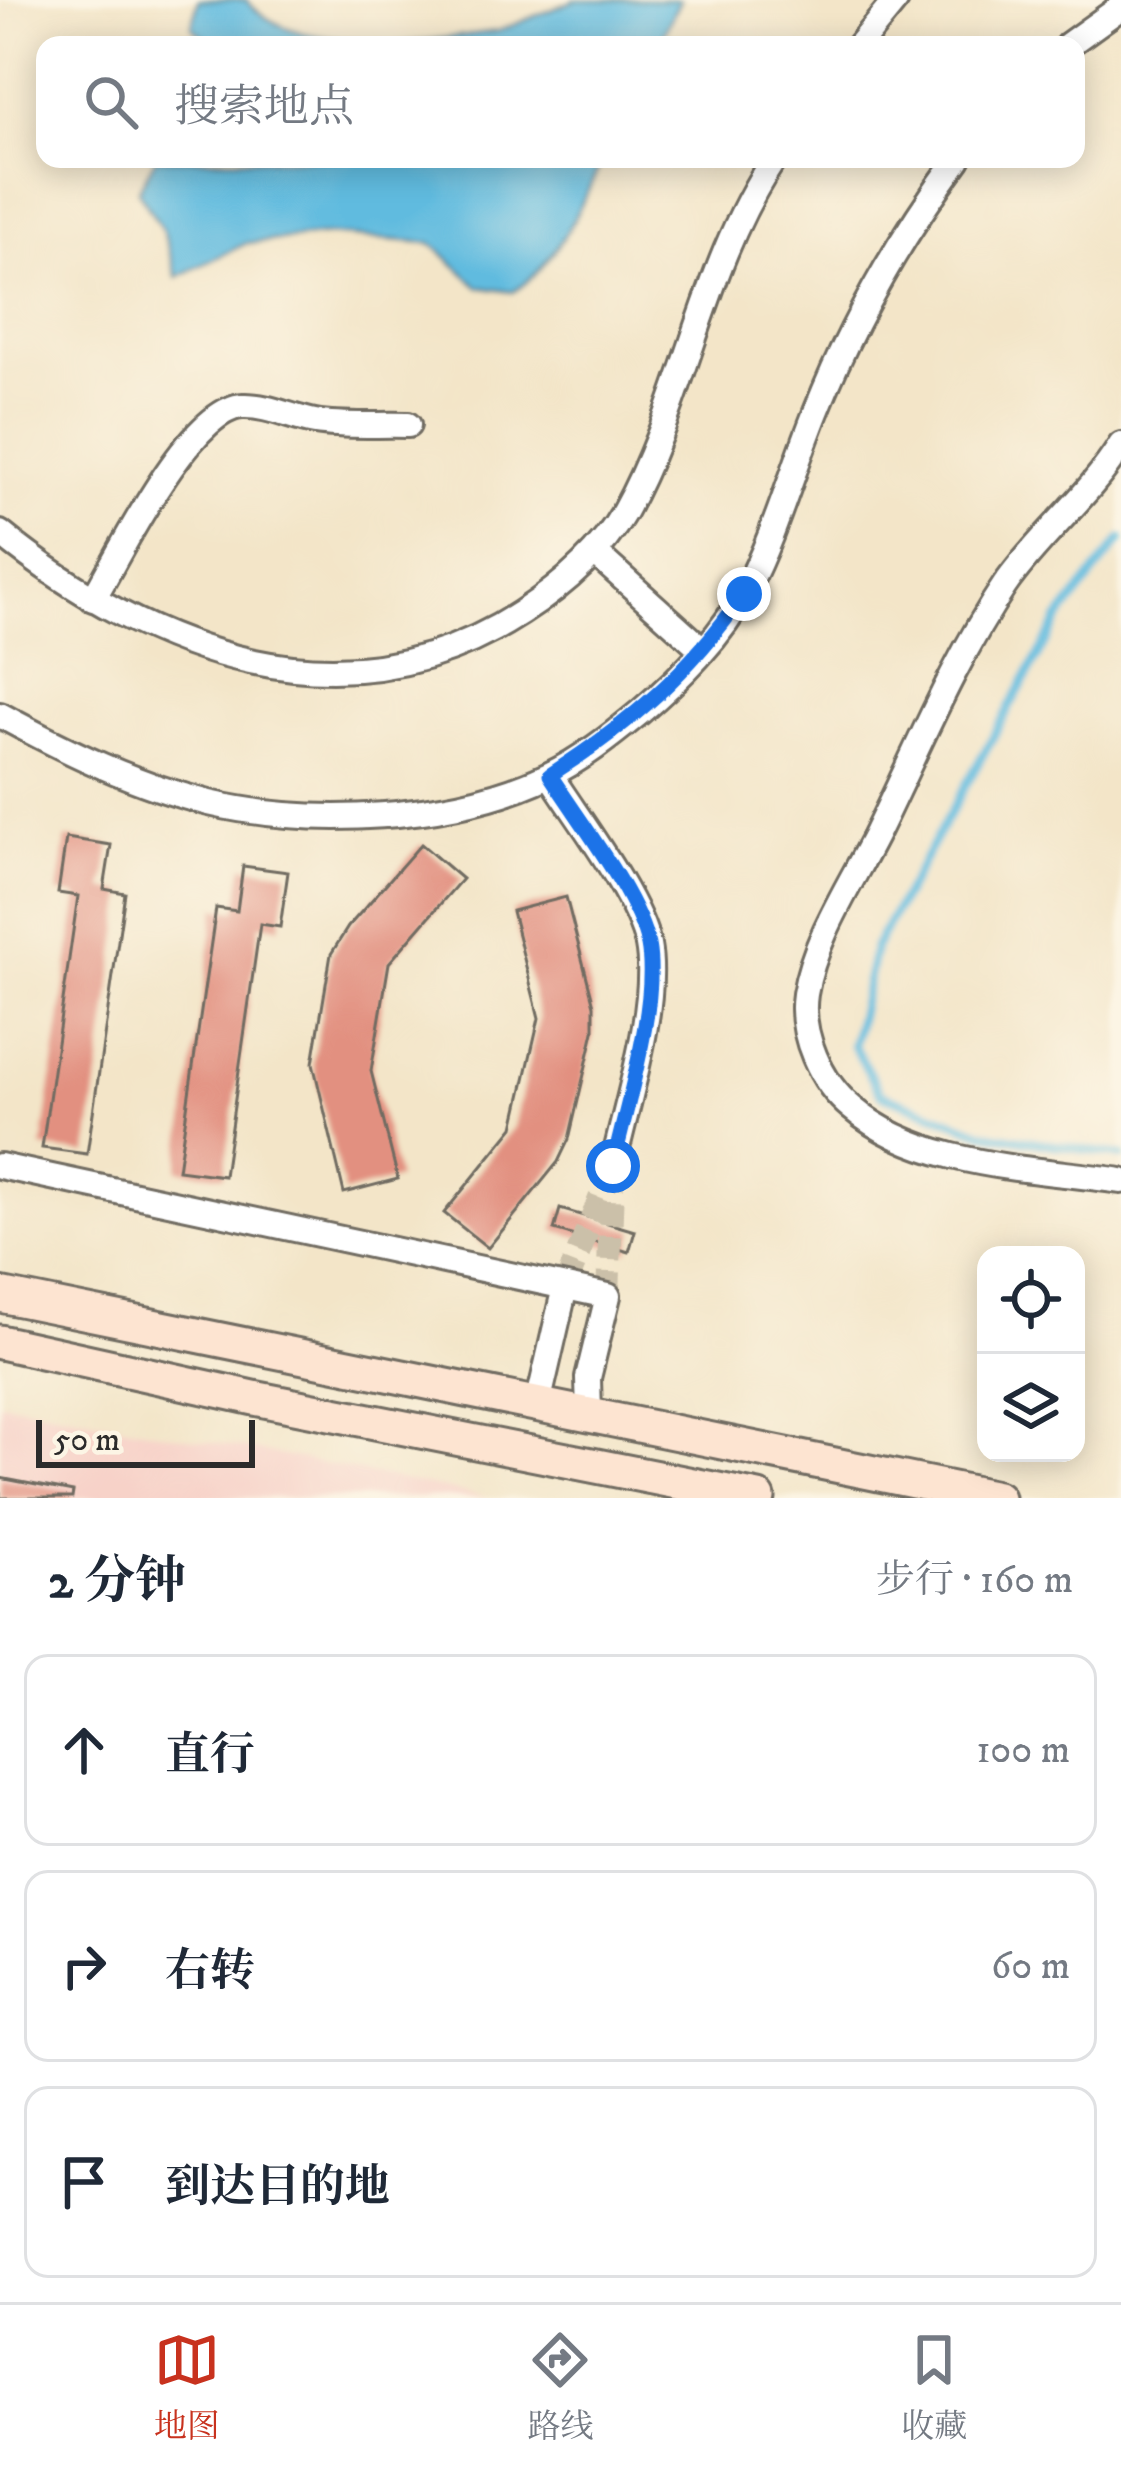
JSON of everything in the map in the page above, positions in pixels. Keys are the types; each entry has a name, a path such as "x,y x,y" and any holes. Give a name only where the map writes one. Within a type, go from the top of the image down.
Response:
{"street":[{"path":"866,36 896,0"},
{"path":"1081,36 1121,8"},
{"path":"0,532 94,598 149,628 223,655 292,670 372,670 435,656 498,628 551,593 595,553 623,513 654,446 715,277 768,168"},
{"path":"0,715 150,786 212,803 280,813 422,812 483,799 550,775 610,737 668,688 744,594 862,308 914,218 951,168"},
{"path":"94,598 164,477 198,432 223,411 242,406 318,423 408,424"},
{"path":"1121,445 1006,584 947,690 819,947 805,997 808,1040 823,1074 850,1108 899,1139 965,1158 1121,1181"},
{"path":"595,553 703,650"},
{"path":"550,775 628,899 647,942 651,987 613,1166"},
{"path":"0,1166 608,1296 588,1378 589,1414"},
{"path":"526,1451 566,1287"},
{"path":"0,1295 997,1498"},
{"path":"0,1342 254,1398 758,1498"}],"shaded area":[{"path":"0,1402 300,1459 488,1498 0,1498"}],"water":[{"path":"198,0 246,0 277,23 323,36 204,36 192,27"},
{"path":"575,0 680,0 662,36 461,36 499,31"},
{"path":"150,168 599,168 555,249 513,292 479,287 431,243 329,235 247,243 177,277 163,231 138,191"}],"building":[{"path":"66,838 111,845 104,889 125,893 87,1154 42,1148 78,896 58,893"},
{"path":"421,844 462,879 389,963 371,1071 398,1179 344,1193 313,1063 331,954 348,927"},
{"path":"243,866 288,872 280,927 260,924 224,1176 178,1170 216,908 237,911"},
{"path":"566,897 594,1005 594,1031 569,1139 558,1162 488,1248 444,1213 514,1127 539,1018 512,911"},
{"path":"560,1209 635,1231 629,1252 554,1230"},
{"path":"0,1478 73,1492 72,1498 0,1498"}],"waterway":[{"path":"1121,539 1059,619 875,947 853,1045 881,1094 984,1133 1121,1156"}],"tunnel":[{"path":"565,1287 613,1166"},
{"path":"608,1296 612,1186"}],"route":[{"path":"613,1166 651,987 647,942 628,899 550,775 610,737 668,688 713,639 744,594"}]}
